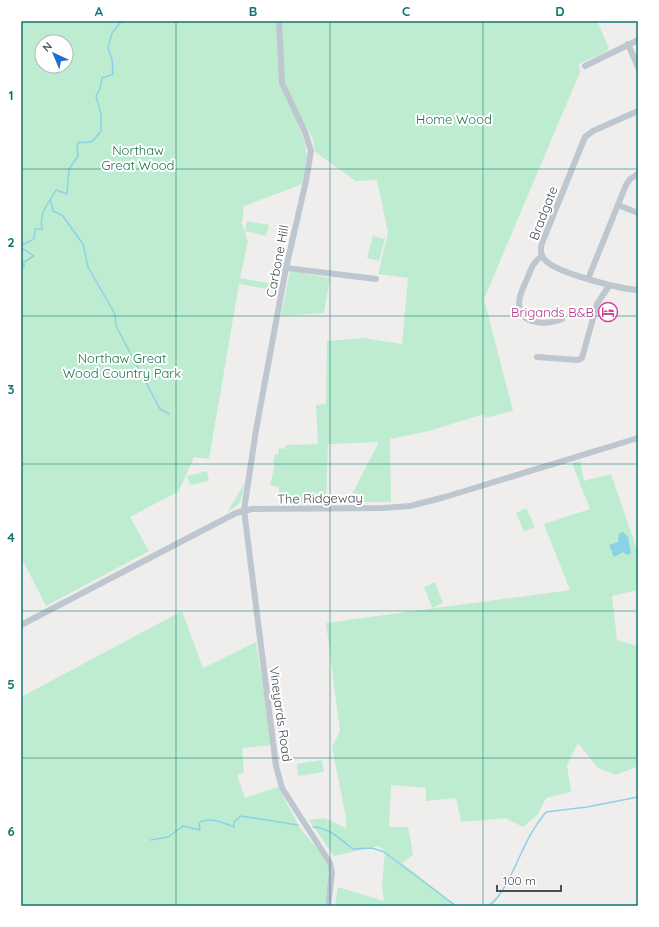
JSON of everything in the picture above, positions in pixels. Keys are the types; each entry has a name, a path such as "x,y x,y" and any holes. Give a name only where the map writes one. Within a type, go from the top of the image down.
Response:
{"street":[{"name":"Carbone Hill","path":"244,510 252,454 286,268 306,181 311,151 282,83 279,21"},
{"path":"585,66 638,40"},
{"path":"628,44 638,67"},
{"name":"Bradgate","path":"638,111 593,131 585,137 542,243 542,256 550,264 609,286 638,290"},
{"path":"588,279 628,181 638,174"},
{"path":"618,205 638,213"},
{"path":"542,256 533,264 519,301 520,309 530,320 539,323 550,323 562,319"},
{"path":"286,268 376,279"},
{"path":"537,357 578,360 582,358 597,304 609,286"},
{"name":"The Ridgeway","path":"21,625 200,530 244,510 410,506 445,498 638,438"},
{"name":"Vineyards Road","path":"244,510 276,766 282,788 330,863 332,873 328,906"}],"green space":[{"path":"21,21 597,21 609,48 606,52 579,64 580,72 484,299 513,411 485,418 484,414 429,431 390,439 391,502 348,502 379,442 328,444 326,502 279,504 279,489 278,487 270,485 275,464 273,463 275,454 278,455 279,448 285,449 286,445 318,444 316,405 326,404 327,341 363,338 402,344 408,278 378,274 388,233 377,180 356,181 315,152 313,139 284,87 305,143 307,158 302,184 244,206 242,224 248,241 240,278 279,285 278,291 239,284 209,459 194,457 179,491 130,517 149,551 46,606 23,561 21,562"},
{"path":"247,221 269,225 266,236 245,231"},
{"path":"373,236 385,239 379,261 367,258"},
{"path":"290,271 330,278 324,313 281,316"},
{"path":"580,461 584,481 611,474 638,553 638,590 612,596 617,640 638,646 638,766 616,775 598,768 578,743 567,765 571,792 546,798 538,814 523,827 505,818 461,822 456,798 426,801 426,788 391,785 389,827 408,827 413,855 402,863 457,906 335,906 338,887 384,901 382,886 385,851 378,846 334,856 309,820 324,818 346,828 346,817 332,747 340,731 326,623 570,590 544,524 590,509 572,463"},
{"path":"207,471 209,481 190,485 187,476"},
{"path":"244,484 243,493 239,504 228,511"},
{"path":"526,508 535,527 524,532 516,513"},
{"path":"435,582 443,603 432,608 424,587"},
{"path":"182,611 203,668 256,642 272,745 242,748 244,772 237,775 245,798 278,787 300,828 320,852 329,869 329,881 324,906 21,906 21,697"},
{"path":"322,760 324,772 298,776 297,764"}],"water":[{"path":"623,532 628,537 631,554 627,555 623,552 614,557 609,545 618,542 619,534"}],"waterway":[{"path":"21,265 24,267 24,262 34,256 22,248 22,245 34,239 35,229 42,229 41,223 43,213 56,190 67,194 69,169 78,156 77,145 79,142 87,143 92,141 101,131 101,114 96,96 100,89 102,78 113,74 112,59 108,48 112,33 123,21"},
{"path":"51,201 53,211 62,215 83,244 88,267 115,314 116,326 160,409 169,414"},
{"path":"488,906 495,901 501,893 527,840 546,812 587,807 638,797"},
{"path":"151,840 168,837 183,826 200,830 199,823 207,820 216,821 234,827 234,822 241,816 298,825"},
{"path":"313,827 325,829 353,849 372,848 384,852 456,906"}],"place":[{"name":"Brigands B&B","path":"608,312"}],"park label":[{"name":"Home Wood","path":"454,119"},
{"name":"Northaw Great Wood","path":"138,158"},
{"name":"Northaw Great Wood Country Park","path":"122,366"}]}
